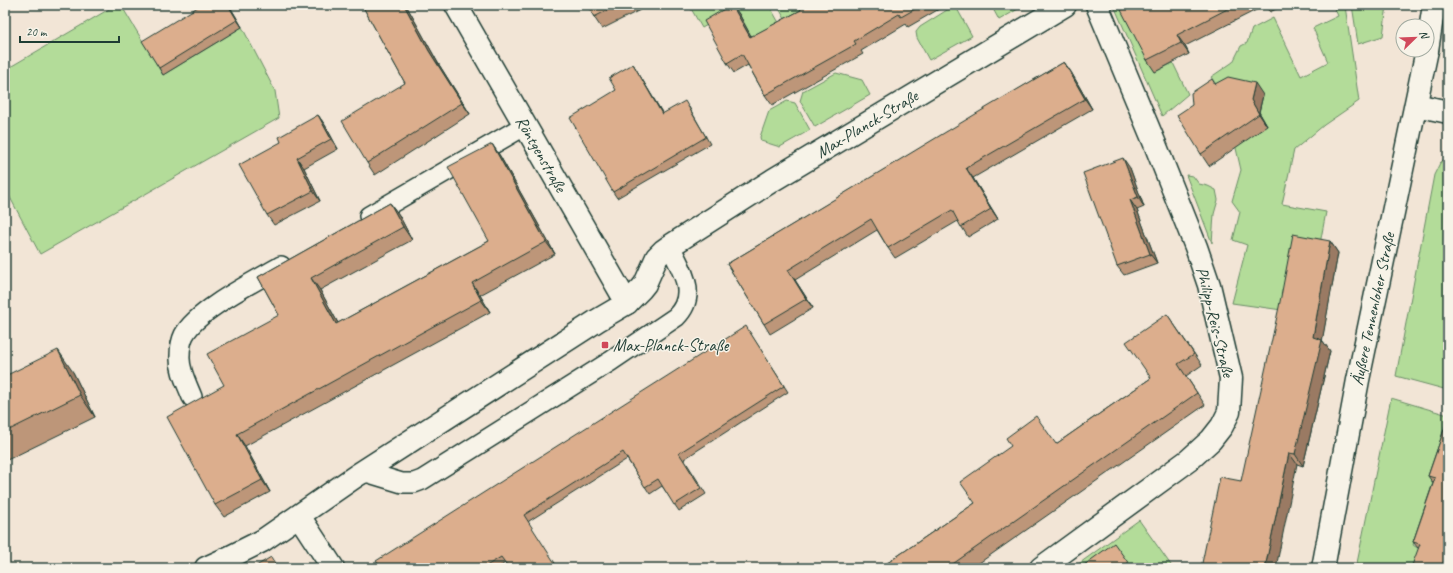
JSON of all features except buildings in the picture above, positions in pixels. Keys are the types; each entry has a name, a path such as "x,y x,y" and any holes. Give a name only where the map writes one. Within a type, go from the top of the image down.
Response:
{"street":[{"name":"Röntgenstraße","path":"456,5 626,303"},
{"name":"Max-Planck-Straße","path":"206,568 262,541 356,476 591,324 626,303 645,284 657,258 670,246 773,180 1065,5"},
{"name":"Philipp-Reis-Straße","path":"1041,568 1189,460 1206,445 1217,434 1225,420 1229,412 1231,396 1231,378 1206,277 1163,165 1097,5"},
{"name":"Äußere Tennenloher Straße","path":"1432,18 1434,5"},
{"name":"Äußere Tennenloher Straße","path":"1322,568 1359,373 1425,58"},
{"path":"1416,104 1448,112"},
{"path":"299,516 333,568"}],"lane":[{"path":"352,226 524,126"},
{"path":"356,476 369,473 409,484 422,480 611,361 676,317 682,312 687,298 688,288 687,281 670,246"},
{"path":"192,397 182,372 180,358 181,346 185,335 193,324 215,305 297,257"}],"green space":[{"path":"116,5 121,5 163,75 242,27 275,91 279,118 40,254 5,188 5,70"},
{"path":"689,5 728,5 731,11 702,28"},
{"path":"734,5 769,5 783,30 756,45"},
{"path":"777,5 802,5 810,23 793,33"},
{"path":"955,5 972,36 929,60 917,38 916,32 920,27"},
{"path":"991,5 1025,5 999,20"},
{"path":"1120,5 1159,5 1155,72 1173,63 1188,94 1162,116 1115,8"},
{"path":"1352,5 1387,5 1383,36 1358,44"},
{"path":"1345,6 1359,101 1324,125 1294,150 1282,204 1326,212 1319,249 1289,311 1232,303 1247,245 1233,240 1240,212 1232,201 1241,170 1224,96 1211,77 1233,62 1241,46 1247,43 1252,29 1273,18 1301,76 1328,62 1313,28 1338,16 1335,9"},
{"path":"836,73 862,80 870,95 815,127 800,101 803,91"},
{"path":"787,101 795,103 810,130 780,147 761,141 760,137 769,111"},
{"path":"1448,156 1448,378 1444,389 1396,376 1434,175 1440,163"},
{"path":"1186,175 1193,176 1199,184 1216,190 1218,200 1214,214 1212,243"},
{"path":"1391,398 1448,415 1448,448 1413,545 1419,549 1412,568 1356,568"},
{"path":"1139,520 1173,568 1073,568"}],"place":[{"name":"Max-Planck-Straße","path":"605,345"}]}
